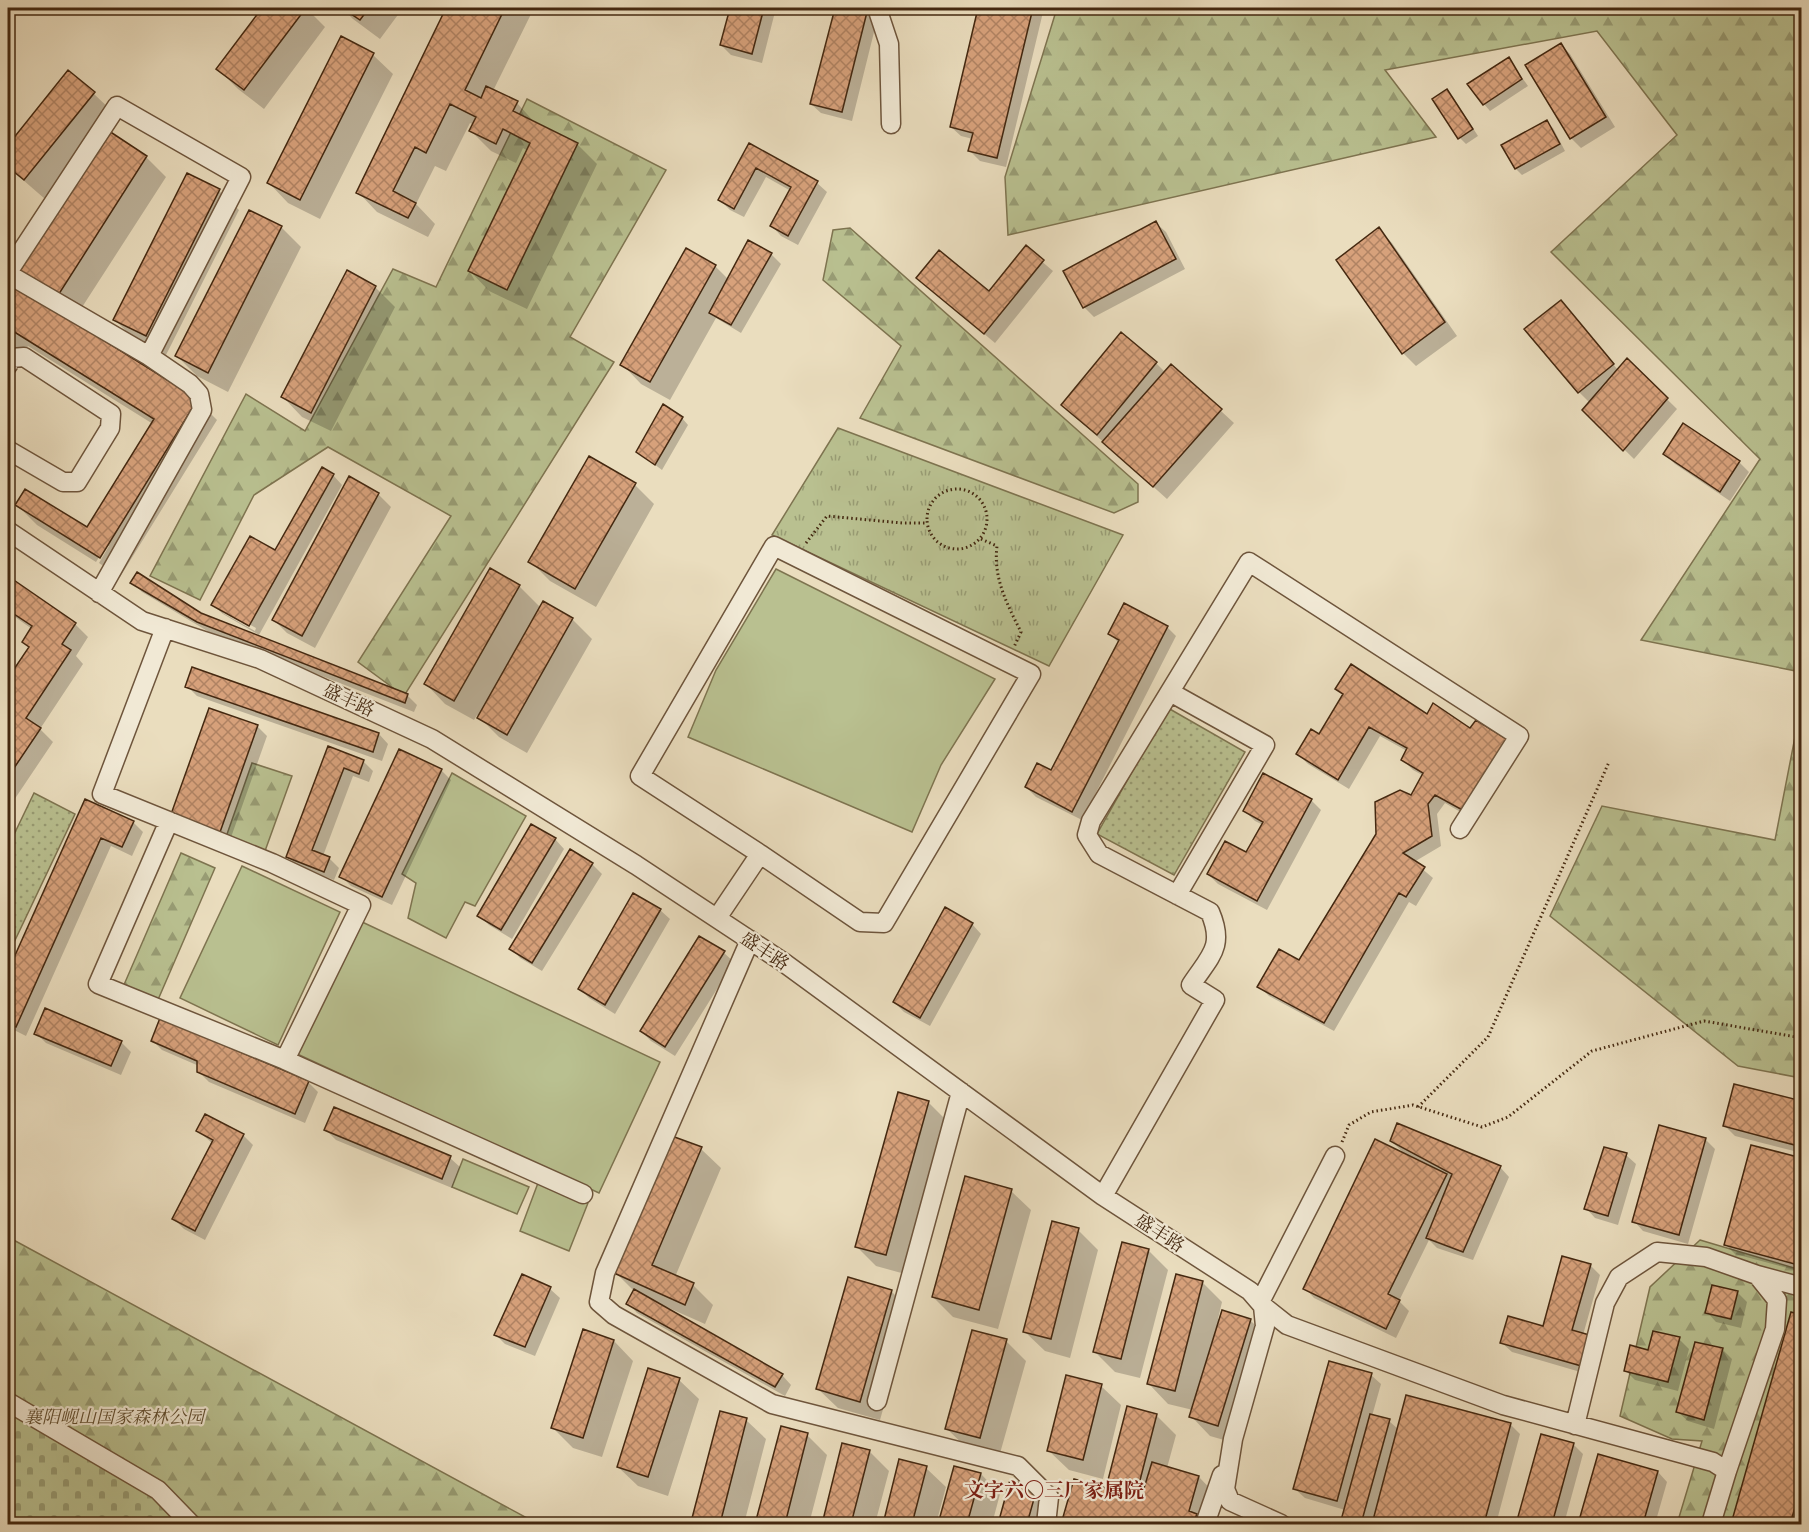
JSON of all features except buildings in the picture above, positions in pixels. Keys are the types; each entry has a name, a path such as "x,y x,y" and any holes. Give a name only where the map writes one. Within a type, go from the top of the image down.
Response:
{"street":[{"path":"877,8 889,44 891,124"},
{"path":"99,592 202,410 198,394 190,384 149,356 8,273 117,106 241,177 149,356"},
{"path":"8,365 12,358 24,357 111,414 110,428 77,482 63,482 9,457"},
{"name":"盛丰路","path":"8,531 141,621 260,659 432,739 636,865 750,940 1103,1197 1250,1291 1287,1325 1503,1405 1713,1462 1727,1471"},
{"path":"774,546 795,557 1031,674 884,923 860,922 640,776 774,546"},
{"path":"1103,1197 1215,1000 1191,985 1216,946 1217,929 1210,912 1099,854 1087,835 1091,821 1249,562 1519,736 1460,829"},
{"path":"165,628 102,794 272,863 361,905 285,1060"},
{"path":"1170,692 1265,745 1178,895"},
{"path":"169,821 98,984 285,1060 583,1194"},
{"path":"717,918 759,854"},
{"path":"750,940 604,1273 599,1302 614,1315 772,1404 1018,1466 1049,1497 1046,1524"},
{"path":"877,1401 961,1092"},
{"path":"1205,1524 1233,1440 1265,1326 1262,1304 1335,1156"},
{"path":"1575,1425 1605,1303 1619,1277 1657,1252 1706,1257 1757,1275 1802,1287"},
{"path":"1711,1524 1775,1329 1777,1300 1757,1275"},
{"path":"8,1402 159,1490 191,1524"},
{"path":"1233,1440 1225,1489 1230,1501 1281,1524"}],"path":[{"path":"955,488 965,489 974,493 982,501 987,520 980,538 966,548 948,548 934,539 926,522 927,512 937,495 955,488"},
{"path":"795,557 827,516 902,523 926,522"},
{"path":"980,538 997,546 995,560 1002,596 1022,632 1006,662"},
{"path":"1418,1107 1488,1037 1609,762"},
{"path":"1335,1156 1349,1125 1371,1112 1413,1105 1482,1127 1508,1117 1592,1051 1704,1021 1802,1038"}],"green space":[{"path":"1057,8 1801,8 1801,672 1641,640 1760,459 1551,252 1677,135 1597,31 1385,70 1436,137 1008,235 1005,177"},
{"path":"527,99 666,170 570,337 614,362 404,696 358,662 451,516 328,447 254,495 200,600 150,576 246,394 305,431 393,269 436,287"},
{"path":"850,228 1138,484 1138,502 1114,513 860,418 901,346 823,280 833,230"},
{"path":"838,428 1123,535 1049,666 772,535"},
{"path":"776,569 995,679 941,765 912,832 688,737 716,670"},
{"path":"1801,706 1801,1078 1738,1066 1550,916 1602,806 1775,840"},
{"path":"1168,708 1245,752 1174,875 1097,834"},
{"path":"252,763 292,776 265,851 226,837"},
{"path":"452,773 526,816 475,906 465,902 446,938 408,918 416,883 402,874"},
{"path":"34,793 75,814 8,955 8,847"},
{"path":"181,853 215,868 157,1002 123,987"},
{"path":"242,866 340,912 278,1045 180,998"},
{"path":"360,921 660,1062 599,1193 295,1053"},
{"path":"463,1159 529,1187 517,1214 452,1187"},
{"path":"538,1183 588,1203 569,1251 520,1231"},
{"name":"襄阳岘山国家森林公园","path":"8,1237 538,1524 8,1524"},
{"path":"1700,1240 1801,1270 1801,1524 1677,1524 1702,1441 1672,1439 1620,1416 1650,1287"},
{"path":"8,1402 158,1490 191,1524 8,1524"}],"district":[{"name":"文字六〇三厂家属院","path":"1054,1490"}]}
